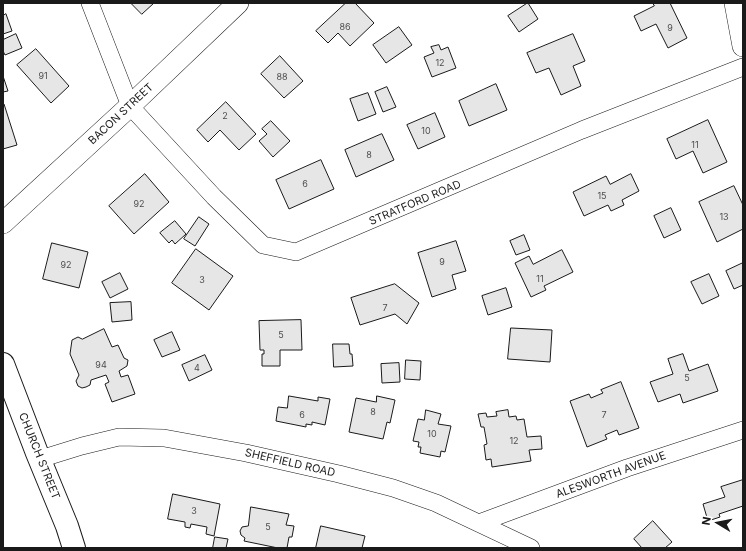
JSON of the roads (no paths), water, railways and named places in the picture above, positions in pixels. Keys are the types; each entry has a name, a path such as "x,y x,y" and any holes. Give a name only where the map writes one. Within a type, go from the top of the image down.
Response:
{"main road":[{"name":"CHURCH STREET","path":"3,364 67,526 74,548"}],"street":[{"path":"90,3 130,106"},
{"name":"BACON STREET","path":"3,223 130,106 238,3"},
{"path":"735,3 743,46"},
{"name":"STRATFORD ROAD","path":"130,106 214,197 263,245 296,252 582,130 743,67"},
{"name":"ALESWORTH AVENUE","path":"479,523 627,468 743,430"},
{"name":"SHEFFIELD ROAD","path":"40,459 82,446 119,437 164,438 246,452 393,488 436,503 531,548"}]}
